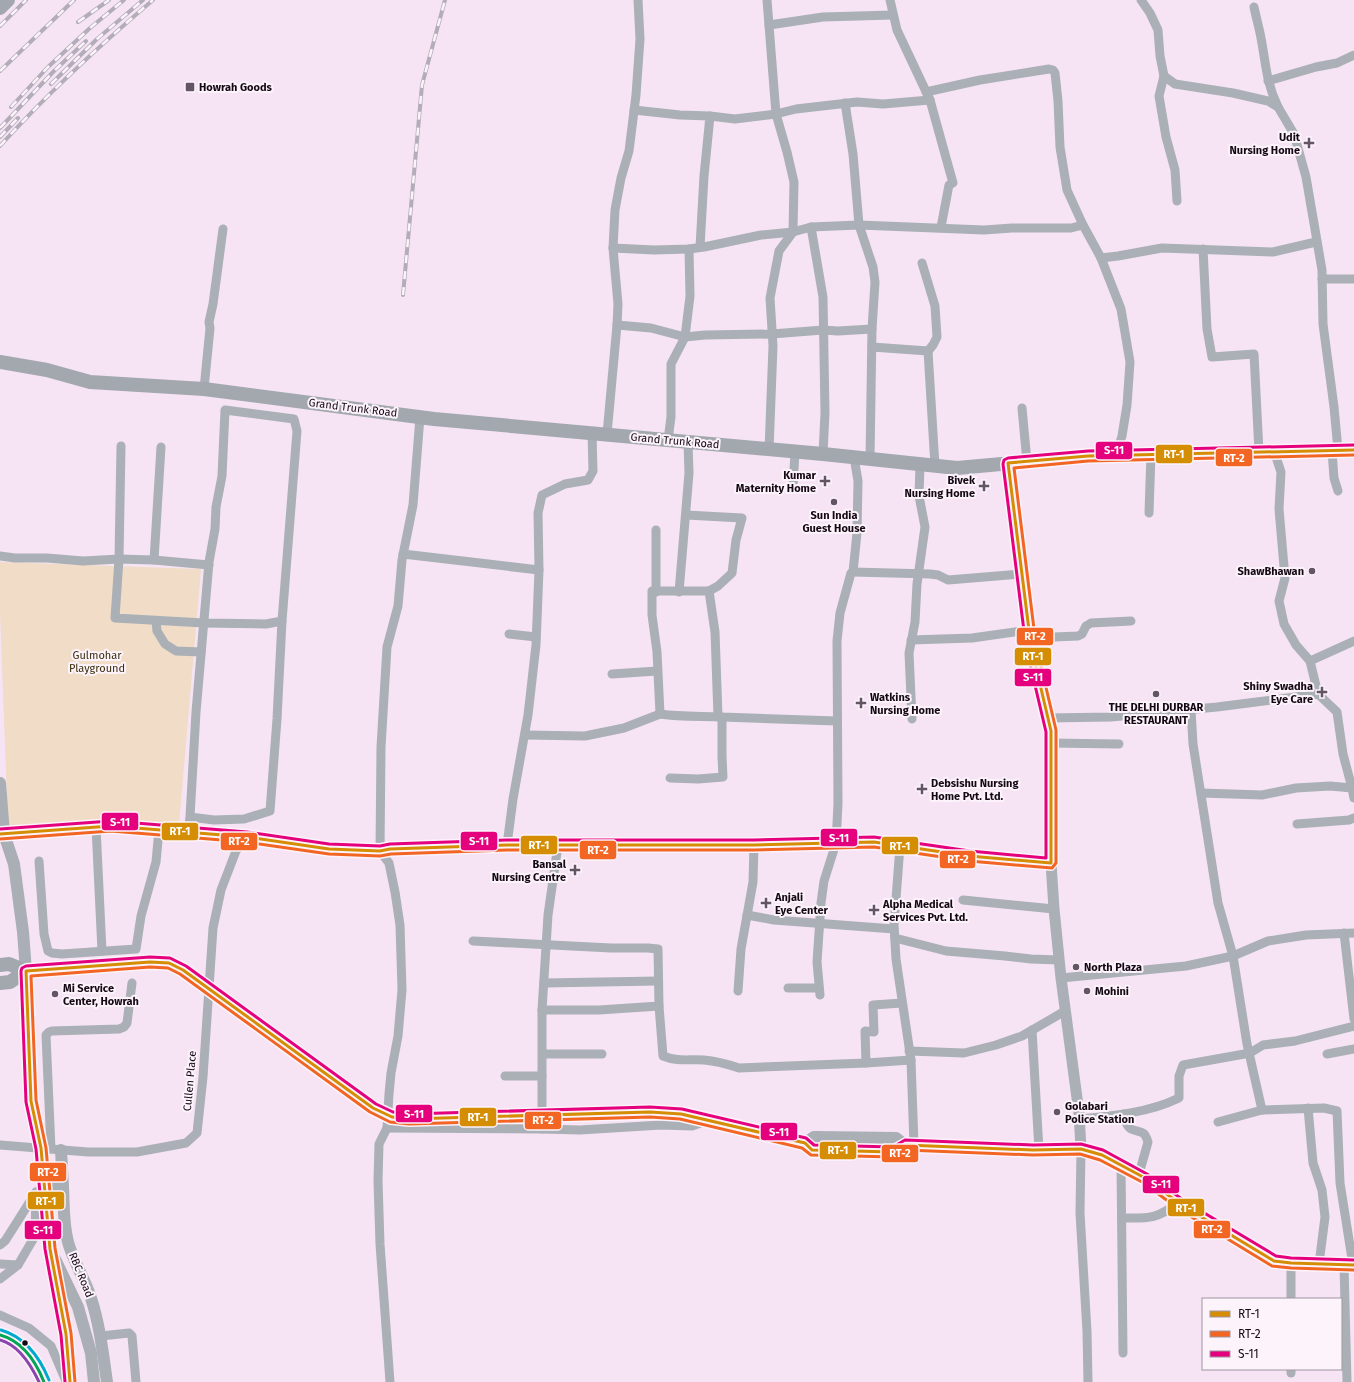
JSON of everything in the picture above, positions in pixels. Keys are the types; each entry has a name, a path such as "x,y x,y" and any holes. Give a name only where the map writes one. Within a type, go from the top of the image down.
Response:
{"main road":[{"path":"0,8 8,0"},
{"name":"Grand Trunk Road","path":"0,362 47,370 90,382 204,389 434,419 823,454 956,468 1088,456 1354,450"},
{"path":"0,783 2,834 14,864 23,932 31,1101 51,1149 40,1187 66,1334 70,1382"},
{"path":"4,965 26,971 150,962 169,963 182,970 373,1108 392,1117 409,1119 640,1112 681,1114 805,1143 814,1137 896,1138 910,1145 1039,1150 1081,1149 1102,1155 1145,1178 1177,1203 1274,1261 1350,1265"},
{"path":"5,982 26,971"},
{"name":"RBC Road","path":"51,1149 64,1188 65,1229 68,1243 91,1297 101,1336 107,1382"},
{"path":"40,1187 64,1188"},
{"name":"RBC Road","path":"50,1249 78,1307 91,1353 94,1382"}],"street":[{"path":"607,434 618,304 613,248 615,210 621,178 629,151 634,110 640,39 638,0"},
{"path":"767,0 776,114 794,182 793,232 779,251 770,298 773,346 769,450"},
{"path":"890,0 897,30 928,96 953,183 949,185 941,227"},
{"path":"1141,0 1150,13 1158,30 1160,56 1164,76 1159,96 1166,137 1175,170 1177,201"},
{"path":"1254,7 1260,30 1268,81 1278,107 1294,134 1306,178 1322,270 1323,324 1334,407 1334,478 1338,490"},
{"path":"769,25 823,17 893,15"},
{"path":"1268,81 1337,63 1354,55"},
{"path":"634,110 735,118 776,114 796,109 845,103 857,102 883,104 928,96 980,80 1048,69 1053,70 1055,73 1058,101 1060,147 1067,190 1083,225 1101,258 1121,309 1130,362 1127,405 1122,436 1116,455"},
{"path":"1164,76 1175,84 1233,93 1268,101 1278,107"},
{"path":"845,103 853,154 859,225 873,267 875,282 872,329 870,459"},
{"path":"700,248 704,176 710,116"},
{"path":"613,248 654,250 700,248 761,235 793,232 811,227 859,225 941,227 984,230 1012,228 1071,228 1083,225"},
{"path":"811,227 823,297 825,413 823,454"},
{"path":"204,389 210,328 209,322 213,304 223,228"},
{"path":"1101,258 1162,248 1273,252 1316,242"},
{"path":"668,440 671,417 671,364 685,337 690,296 689,249"},
{"path":"1203,249 1207,329 1212,357 1254,354 1259,452"},
{"path":"922,263 935,306 937,337 933,346 928,351 935,466"},
{"path":"1322,279 1354,279"},
{"path":"617,325 651,328 685,337 872,329"},
{"path":"872,347 928,351"},
{"path":"1022,408 1027,462"},
{"path":"188,832 192,764 209,565 222,476 225,410 294,419 296,432 270,811 244,819 214,820 190,817"},
{"path":"390,1382 380,1244 378,1181 379,1144 387,1128 391,1073 398,1036 402,990 400,925 395,892 389,863 380,851 381,747 387,646 398,606 403,554 413,504 420,417"},
{"path":"507,844 513,799 528,715 536,637 539,570 538,513 542,494 565,484 588,480 593,471 592,433"},
{"path":"679,592 683,562 689,473 688,442"},
{"path":"121,446 119,559 115,618 204,623 266,624 282,621"},
{"path":"154,560 161,447"},
{"path":"793,487 795,452"},
{"path":"1274,452 1281,472 1279,509 1285,578 1279,601 1284,624 1296,645 1310,661 1318,694 1337,712 1343,754 1353,788 1354,798"},
{"path":"1149,513 1151,454"},
{"path":"788,988 820,992 817,962 824,881 836,843 838,804 836,721 837,641 840,613 851,573 853,572 857,533 858,481 854,458"},
{"path":"1008,464 1029,634 1051,731 1051,863 1059,960 1079,1119 1081,1149 1080,1213 1087,1331 1088,1382"},
{"path":"912,719 909,653 915,622 925,527 919,496 920,465"},
{"path":"660,714 657,652 652,615 652,592 709,591 718,586 732,573 736,540 742,518 686,515"},
{"path":"656,530 656,592"},
{"path":"403,554 539,570"},
{"path":"0,556 83,561 119,559 154,560 209,565"},
{"path":"853,572 938,575 948,580 1022,574"},
{"path":"670,778 698,779 723,777 715,632 709,591"},
{"path":"156,621 157,631 165,644 176,651 201,652"},
{"path":"911,640 1029,634 1078,636 1082,634 1086,626 1090,623 1131,621"},
{"path":"509,634 536,637"},
{"path":"1310,661 1354,641"},
{"path":"612,674 658,671"},
{"path":"1048,718 1111,717 1191,710 1318,694"},
{"path":"1191,710 1193,744 1218,903 1233,956 1250,1053 1262,1110"},
{"path":"525,734 585,736 624,728 660,714 675,716 720,716 836,721"},
{"path":"1051,743 1119,744"},
{"path":"1202,794 1262,795 1296,788 1330,786 1353,788"},
{"path":"1297,824 1349,820 1354,818"},
{"path":"2,834 111,826 247,837 329,849 380,851 390,849 507,844 754,845 874,842 969,856 1051,863"},
{"path":"96,827 102,951"},
{"path":"39,861 44,934 48,951 52,954 62,954 136,949 141,916 156,862 159,830"},
{"name":"Cullen Place","path":"0,1146 88,1152 137,1152 186,1143 197,1133 203,1077 212,928 221,890 236,851 247,837"},
{"path":"542,1129 542,1010 548,915 558,845"},
{"path":"738,991 741,949 753,882 754,845"},
{"path":"900,846 895,934 902,1004 910,1055 910,1145"},
{"path":"963,900 1054,909"},
{"path":"747,915 774,920 820,923 895,934 946,951 1031,959 1059,960"},
{"path":"1344,933 1354,1019"},
{"path":"1061,978 1186,966 1233,956 1268,941 1306,935 1354,933"},
{"path":"473,940 546,945 658,949 659,1006 663,1056 674,1060 704,1060 720,1062 739,1068 866,1063 910,1055 964,1053 996,1045 1022,1036 1065,1011"},
{"path":"544,983 658,981"},
{"path":"51,1149 46,1036 48,1032 52,1031 85,1031 119,1029 124,1027 127,1023 132,983"},
{"path":"866,1063 865,1031 874,1032 873,1005 902,1004"},
{"path":"542,1010 599,1010 659,1006"},
{"path":"1079,1119 1124,1114 1168,1103 1179,1098 1179,1076 1183,1065 1250,1053 1263,1045 1295,1041 1354,1026"},
{"path":"1032,1030 1039,1150"},
{"path":"1327,1054 1354,1049"},
{"path":"542,1054 602,1054"},
{"path":"505,1076 542,1076"},
{"path":"1308,1108 1314,1162 1322,1190 1325,1217 1319,1264"},
{"path":"1218,1122 1262,1110 1324,1108 1337,1111 1340,1184 1350,1265 1347,1382"},
{"path":"1124,1114 1127,1125 1131,1129 1143,1132 1148,1142 1138,1174"},
{"path":"387,1128 580,1130 661,1125 692,1126 709,1120"},
{"path":"1121,1165 1123,1353"},
{"path":"0,1245 5,1241 40,1187"},
{"path":"0,1279 18,1265 35,1236 40,1187"},
{"path":"1122,1218 1153,1218 1177,1203"},
{"path":"1291,1263 1291,1298"},
{"path":"0,1264 18,1265"},
{"path":"0,1315 29,1328 51,1346 67,1382"},
{"path":"101,1336 129,1333 132,1336 136,1382"}],"green space":[{"name":"Gulmohar Playground","path":"0,562 201,569 179,825 8,826 0,613"}],"railway":[{"path":"0,26 26,0"},
{"path":"0,71 74,0"},
{"path":"78,22 109,0"},
{"path":"11,107 48,67 90,28 124,0"},
{"path":"51,84 97,39 143,0"},
{"path":"0,146 74,71 153,0"},
{"path":"403,295 422,85 445,0"},
{"path":"0,128 54,71 86,41"},
{"path":"0,137 18,118"}],"transit line":[{"name":"S-11","path":"0,829 111,821 247,832 329,844 380,846 390,844 507,840 754,840 874,837 970,851 1046,858 1046,732 1026,647 1003,464 1004,460 1008,458 1088,451 1354,445"},
{"name":"RT-1","path":"0,834 111,826 247,837 329,849 380,851 390,849 507,845 754,845 874,842 969,856 1051,863 1051,731 1031,646 1008,463 1088,456 1354,450"},
{"name":"RT-2","path":"0,839 111,831 246,842 329,854 380,856 391,854 507,850 754,850 874,847 969,861 1052,868 1056,863 1056,730 1036,645 1014,468 1088,461 1354,455"},
{"name":"S-11","path":"65,1382 61,1335 45,1249 36,1149 26,1102 21,971 22,968 26,966 150,957 170,958 186,966 376,1104 393,1112 409,1114 650,1107 682,1109 806,1138 814,1145 893,1147 905,1140 1033,1145 1081,1144 1103,1150 1147,1174 1186,1202 1276,1256 1291,1258 1354,1260"},
{"name":"RT-1","path":"70,1382 66,1334 50,1249 41,1148 31,1101 26,971 150,962 169,963 183,970 373,1108 392,1117 409,1119 650,1112 681,1114 805,1143 812,1150 894,1152 905,1145 1033,1150 1081,1149 1102,1155 1145,1178 1183,1206 1274,1261 1354,1265"},
{"name":"RT-2","path":"75,1382 71,1333 55,1248 46,1148 36,1100 31,976 150,967 168,968 180,974 370,1112 390,1122 409,1124 650,1117 680,1119 802,1148 811,1155 894,1157 906,1150 1033,1155 1080,1154 1100,1160 1142,1182 1180,1210 1272,1266 1354,1270"},
{"path":"1,1330 10,1333 31,1349 49,1380"},
{"path":"0,1335 15,1342 27,1353 37,1367 44,1382"},
{"path":"0,1340 13,1346 24,1356 39,1382"}],"place":[{"name":"Howrah Goods","path":"190,87"},
{"name":"Udit Nursing Home","path":"1309,143"},
{"name":"Kumar Maternity Home","path":"825,481"},
{"name":"Bivek Nursing Home","path":"984,486"},
{"name":"Sun India Guest House","path":"834,502"},
{"name":"ShawBhawan","path":"1312,571"},
{"name":"Shiny Swadha Eye Care","path":"1322,692"},
{"name":"THE DELHI DURBAR RESTAURANT","path":"1156,694"},
{"name":"Watkins Nursing Home","path":"861,703"},
{"name":"Debsishu Nursing Home Pvt. Ltd.","path":"922,789"},
{"name":"Bansal Nursing Centre","path":"575,870"},
{"name":"Anjali Eye Center","path":"766,903"},
{"name":"Alpha Medical Services Pvt. Ltd.","path":"874,910"},
{"name":"North Plaza","path":"1076,967"},
{"name":"Mohini","path":"1087,991"},
{"name":"Mi Service Center, Howrah","path":"55,994"},
{"name":"Golabari Police Station","path":"1057,1112"}]}
